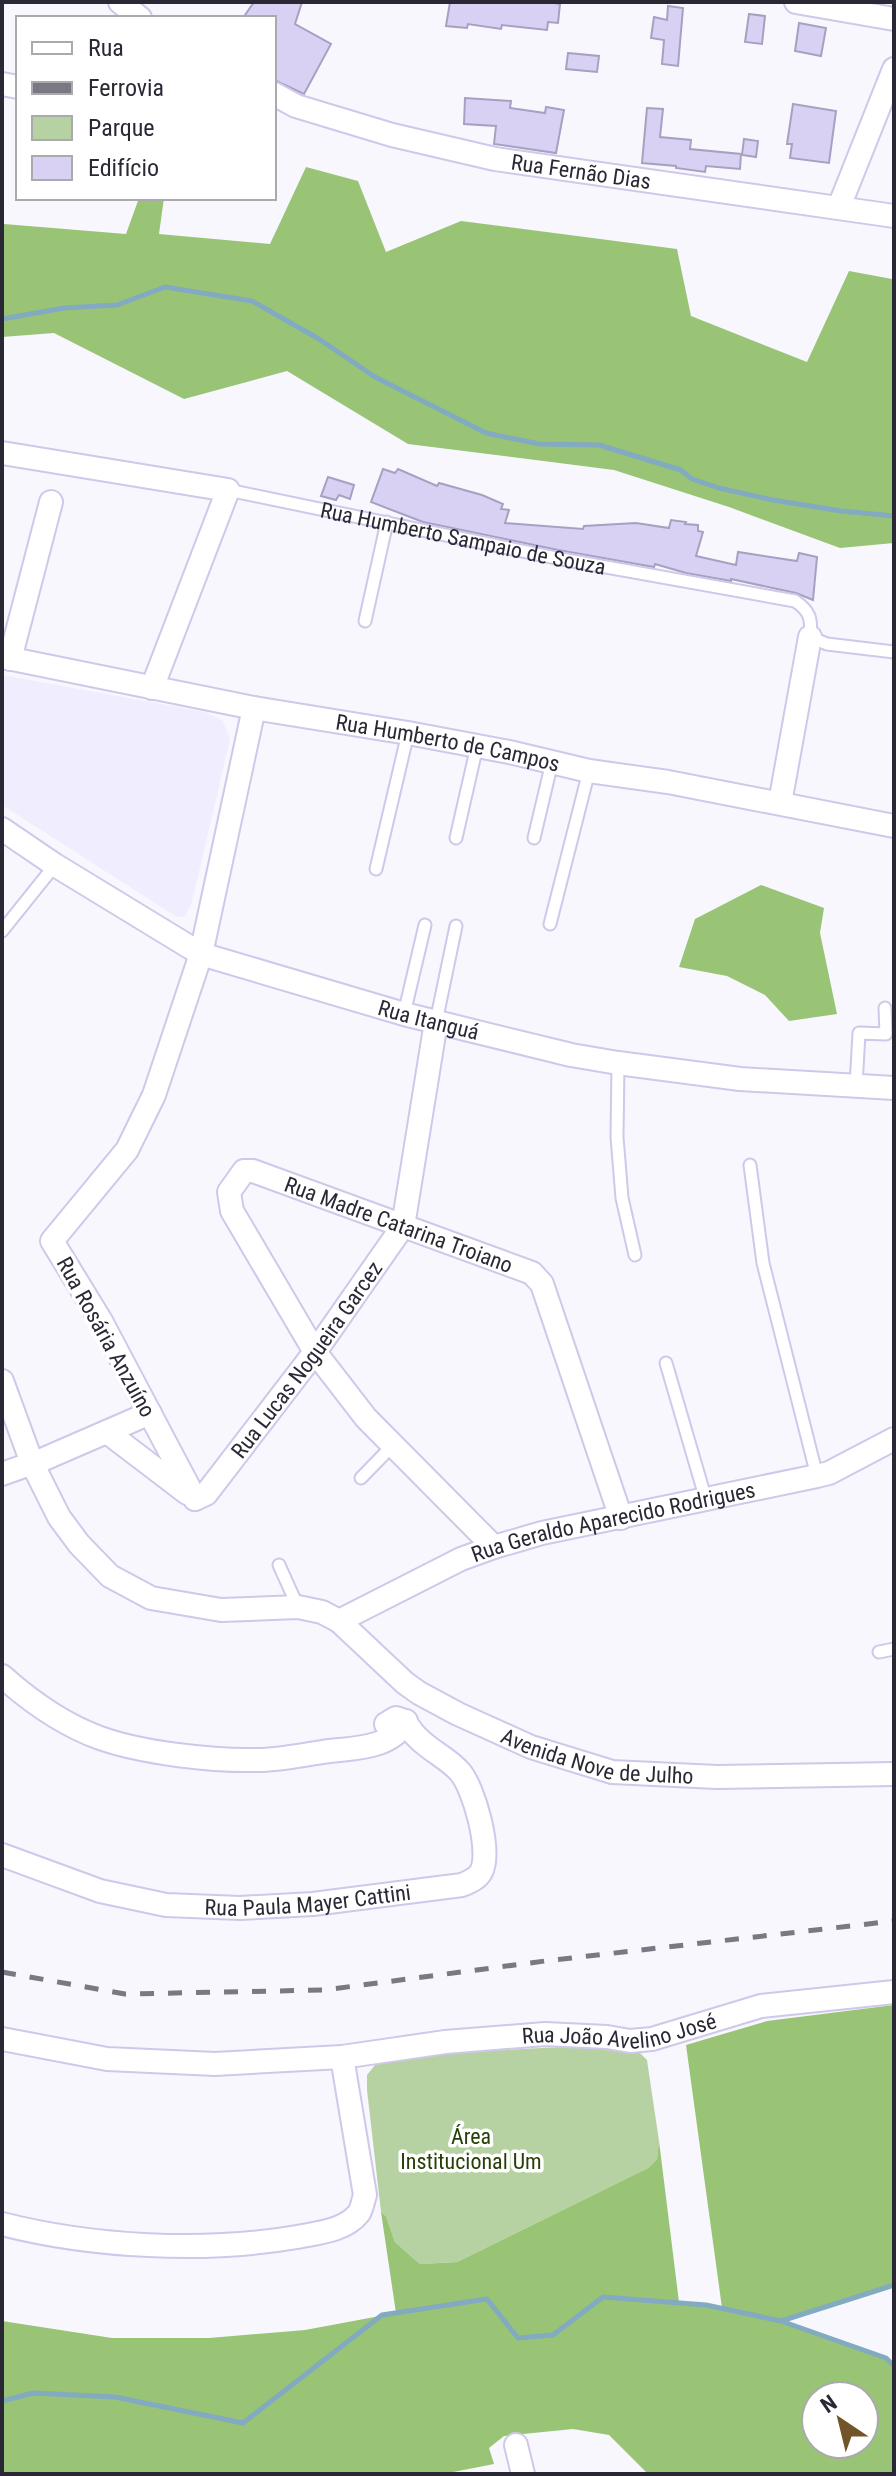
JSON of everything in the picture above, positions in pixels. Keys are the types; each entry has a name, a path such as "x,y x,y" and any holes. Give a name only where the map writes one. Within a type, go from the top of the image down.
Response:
{"street":[{"path":"796,2 838,5 894,19"},
{"path":"839,207 894,69"},
{"name":"Rua Fernão Dias","path":"276,95 296,106 392,135 495,159 894,216"},
{"name":"Rua Humberto Sampaio de Souza","path":"2,453 228,490"},
{"path":"152,688 228,490"},
{"path":"6,658 51,502"},
{"path":"780,803 810,637"},
{"name":"Rua Humberto de Campos","path":"6,658 254,708 408,733 589,771 668,782 894,826"},
{"path":"201,954 254,708"},
{"name":"Rua Itanguá","path":"2,829 201,954 404,1014 571,1055 618,1063 740,1079 894,1088"},
{"name":"Rua Rosária Anzuíno","path":"195,1499 101,1321 52,1241 127,1150 154,1095 201,954"},
{"name":"Rua Lucas Nogueira Garcez","path":"195,1499 206,1494 315,1352 403,1226 436,1022"},
{"name":"Rua Madre Catarina Troiano","path":"315,1352 232,1211 229,1192 244,1171 253,1171 532,1273 538,1278 621,1518"},
{"path":"315,1352 366,1418 494,1547"},
{"path":"2,1381 32,1463 59,1517 79,1544 110,1576 151,1598 221,1610 298,1607 322,1612 339,1621"},
{"path":"2,1474 150,1413"},
{"name":"Rua Rosária Anzuíno","path":"107,1432 195,1499"},
{"name":"Rua Geraldo Aparecido Rodrigues","path":"339,1621 461,1559 494,1547 542,1533 829,1473 894,1439"},
{"name":"Avenida Nove de Julho","path":"339,1621 412,1688 458,1714 531,1747 612,1772 717,1777 894,1774"},
{"name":"Rua Paula Mayer Cattini","path":"2,1676 33,1703 100,1737 170,1754 258,1760 375,1745 415,1745 448,1760 470,1788 486,1856 480,1874 462,1885 299,1905 240,1908 166,1905 100,1891 2,1855"},
{"path":"375,1745 395,1735 396,1722 412,1688"},
{"path":"349,1749 396,1722"},
{"name":"Rua Paula Mayer Cattini","path":"396,1722 435,1753"},
{"name":"Rua João Avelino José","path":"2,2039 107,2059 215,2064 342,2057 445,2042 545,2034 630,2041 652,2039 761,2006 894,1992"},
{"path":"2,2224 34,2232 117,2242 204,2247 283,2240 325,2232 346,2223 360,2212 365,2195 342,2057"},
{"path":"516,2445 523,2474"}],"lane":[{"name":"Rua Humberto Sampaio de Souza","path":"228,490 556,558 795,601 811,617 810,637"},
{"path":"365,621 387,522"},
{"path":"810,637 827,644 894,652"},
{"path":"376,869 408,733"},
{"path":"456,838 477,746"},
{"path":"534,838 552,762"},
{"path":"550,924 589,771"},
{"path":"2,931 55,865"},
{"path":"404,1014 425,925"},
{"path":"436,1022 456,926"},
{"path":"856,1086 859,1033 886,1034 885,1008"},
{"path":"618,1063 617,1137 622,1198 635,1255"},
{"path":"750,1165 763,1263 817,1476"},
{"path":"666,1363 706,1501"},
{"path":"361,1478 393,1445"},
{"path":"279,1565 298,1607"},
{"path":"879,1652 894,1649"}],"shaded area":[{"path":"2,675 205,712 223,721 230,739 192,902 185,916 177,917 2,805"}],"green space":[{"path":"306,167 358,181 386,252 461,221 677,249 691,316 807,362 849,271 892,279 894,543 840,548 729,507 614,470 408,444 287,371 184,399 54,333 2,337 2,222 126,234 138,200 164,200 159,234 270,244"},
{"path":"761,885 824,908 820,933 837,1014 789,1021 765,995 727,976 679,967 695,919"},
{"path":"894,2005 894,2285 782,2321 886,2358 894,2366 894,2474 648,2474 609,2435 573,2429 504,2436 489,2448 494,2464 443,2474 2,2474 2,2321 112,2338 209,2338 305,2330 396,2313 381,2212 386,2216 395,2242 420,2264 457,2262 648,2168 657,2159 659,2141 679,2302 722,2308 686,2045 767,2021"},
{"name":"Área Institucional Um","path":"617,2044 638,2051 647,2060 659,2141 657,2159 648,2168 457,2262 420,2264 395,2242 386,2216 381,2212 367,2090 367,2075 375,2065 391,2060 464,2052"}],"building":[{"path":"254,2 302,2 295,24 331,44 304,94 276,81 276,16 244,16"},
{"path":"450,2 560,4 558,23 548,22 547,30 502,25 501,29 468,24 467,28 446,26"},
{"path":"668,6 683,8 678,66 662,64 664,40 651,38 654,17 667,20"},
{"path":"749,14 765,16 762,44 745,42"},
{"path":"799,23 826,28 821,56 795,51"},
{"path":"568,53 599,56 597,72 566,69"},
{"path":"465,98 511,101 510,108 545,113 546,107 564,110 556,153 494,144 496,126 464,124"},
{"path":"793,104 836,111 829,163 790,158 792,144 787,144"},
{"path":"647,108 663,109 660,137 691,140 690,149 741,154 740,169 706,166 705,172 642,163"},
{"path":"744,139 758,141 756,157 742,155"},
{"path":"383,469 395,473 398,469 437,486 439,483 503,504 501,509 509,510 505,523 583,529 584,526 636,523 669,528 671,520 698,525 698,531 703,532 696,556 736,565 738,552 797,561 799,553 817,557 813,600 796,593 731,579 558,550 423,522 371,502"},
{"path":"328,477 354,485 350,499 339,495 336,500 321,496"}],"waterway":[{"path":"2,319 64,308 117,305 165,287 252,301 319,339 375,377 486,433 539,444 599,445 681,470 692,479 719,488 841,511 894,516"},
{"path":"781,2321 894,2285"},
{"path":"2,2401 33,2393 115,2397 243,2423 382,2315 487,2299 518,2338 553,2335 603,2297 706,2305 781,2321 886,2358 894,2366"}],"railway":[{"path":"2,1972 125,1994 324,1990 894,1921"}]}
